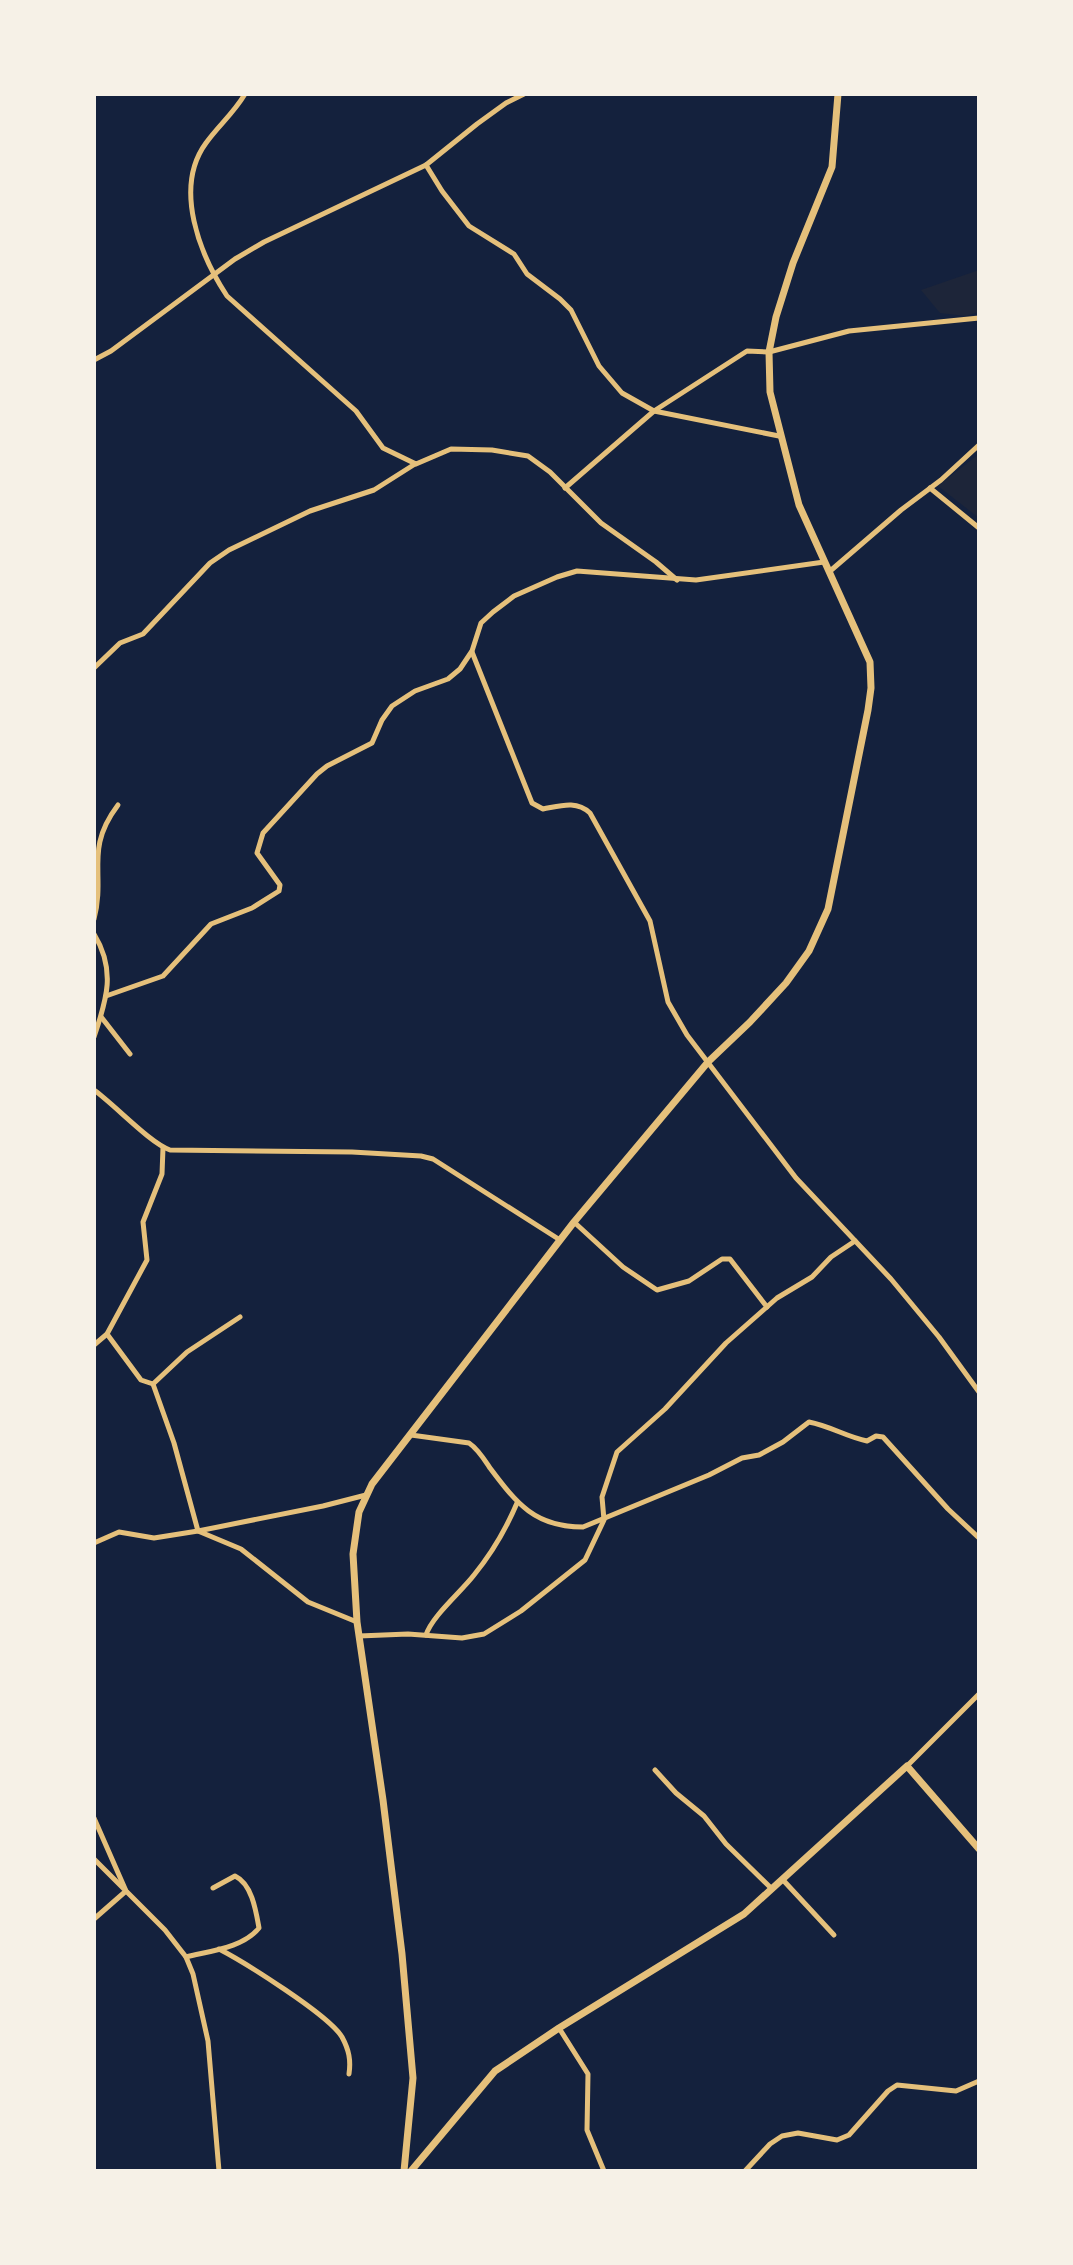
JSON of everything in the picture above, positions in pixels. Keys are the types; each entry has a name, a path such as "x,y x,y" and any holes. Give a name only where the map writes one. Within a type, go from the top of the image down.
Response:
{"street":[{"path":"245,94 233,114 206,143 194,172 193,218 213,275 237,306 356,411 383,448 416,464"},
{"path":"94,360 264,242 426,165 496,110 524,94"},
{"path":"404,2171 413,2078 402,1954 357,1622 353,1554 359,1512 366,1495 574,1222 708,1062 786,983 809,951 828,909 871,688 870,662 799,505 770,392 769,352 793,263 832,167 838,94"},
{"path":"426,165 469,226 514,254 527,274 571,310 586,345 613,385 629,398 654,411 779,436"},
{"path":"565,488 654,411 747,351 769,352 849,331 979,318"},
{"path":"829,572 979,445"},
{"path":"94,668 120,643 143,634 210,563 229,550 310,511 374,490 416,464 451,449 519,453 540,464 601,523 678,580"},
{"path":"930,488 979,528"},
{"path":"106,996 163,976 211,924 252,908 279,891 280,885 257,853 263,833 327,766 372,743 392,706 415,691 448,679 460,669 472,651 481,623 514,596 577,571 678,580 824,562"},
{"path":"472,651 532,803 543,809 575,804 590,813 650,921 668,1002 687,1035 796,1178 930,1325 979,1392"},
{"path":"94,919 100,833 118,805"},
{"path":"94,934 108,964 106,996 94,1037"},
{"path":"101,1017 130,1054"},
{"path":"94,1090 163,1148 183,1152 352,1152 421,1156 446,1166 560,1240"},
{"path":"94,1345 107,1334 147,1260 143,1222 162,1174 163,1148"},
{"path":"574,1222 623,1267 657,1290 689,1281 722,1259 730,1259 767,1307"},
{"path":"359,1636 462,1638 484,1634 521,1611 585,1560 604,1520 602,1497 617,1452 665,1409 726,1343 767,1307 812,1277 831,1257 855,1241"},
{"path":"153,1384 187,1352 240,1317"},
{"path":"107,1334 141,1380 153,1384"},
{"path":"153,1384 174,1443 198,1531"},
{"path":"411,1435 469,1443 517,1503 537,1518 564,1527 583,1527 709,1475 742,1458 759,1455 809,1422 867,1441 876,1436 883,1437 948,1509 979,1538"},
{"path":"94,1543 119,1532 154,1538 366,1495"},
{"path":"426,1635 431,1624 482,1564 505,1531 517,1503"},
{"path":"198,1531 241,1549 308,1602 357,1622"},
{"path":"411,2171 495,2071 559,2028 727,1926 773,1890 907,1766 979,1694"},
{"path":"907,1766 979,1849"},
{"path":"655,1770 704,1816 726,1844 773,1890"},
{"path":"94,1818 97,1836 126,1891"},
{"path":"94,1859 165,1930 186,1957 199,1992 208,2041 219,2171"},
{"path":"186,1957 219,1949 254,1934 259,1928 242,1879 235,1876 227,1878 213,1888"},
{"path":"783,1880 834,1935"},
{"path":"94,1919 126,1891"},
{"path":"219,1949 246,1963 328,2022 341,2035 348,2051 351,2060 349,2074"},
{"path":"559,2028 588,2074 587,2130 604,2171"},
{"path":"745,2171 770,2144 782,2136 798,2133 837,2140 849,2135 897,2085 947,2091 963,2089 979,2081"}],"shaded area":[{"path":"979,270 979,312 965,316 940,313 921,290"},
{"path":"979,454 979,518 938,486"}]}
